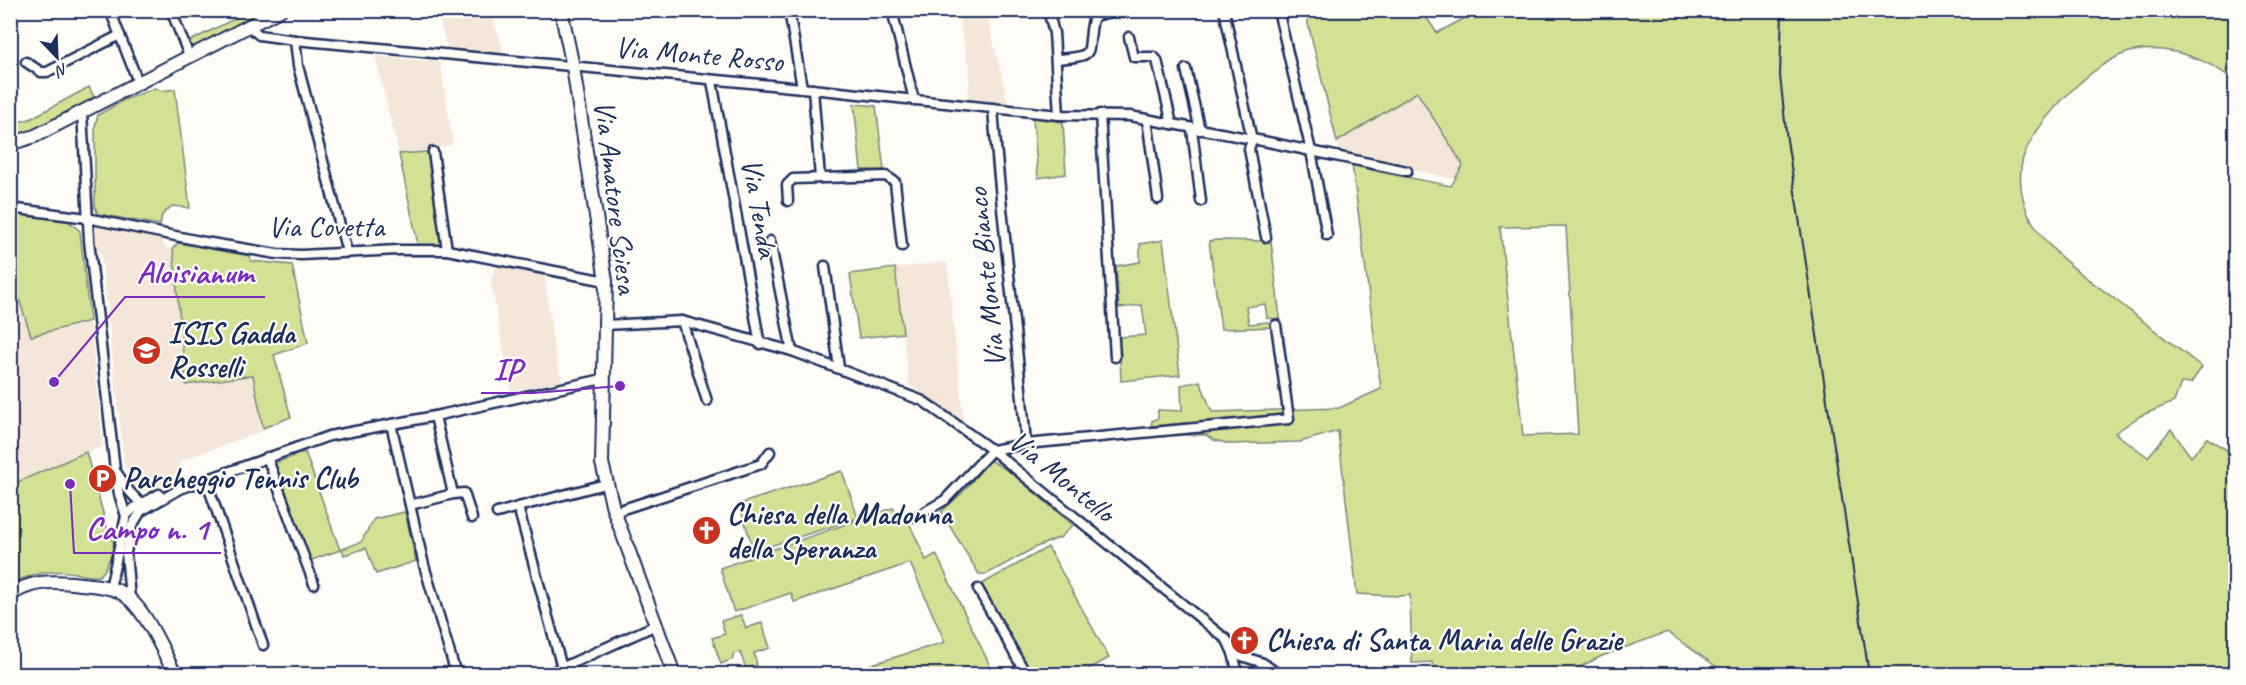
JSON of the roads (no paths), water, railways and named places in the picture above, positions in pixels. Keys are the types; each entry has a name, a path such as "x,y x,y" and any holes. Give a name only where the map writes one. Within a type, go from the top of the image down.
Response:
{"street":[{"path":"110,10 138,82"},
{"path":"171,10 189,56"},
{"name":"Via Amatore Sciesa","path":"561,10 573,66 606,281 601,441 605,484 674,675"},
{"path":"789,10 802,88"},
{"path":"892,10 914,100"},
{"path":"1048,10 1054,33 1059,115"},
{"path":"1056,59 1086,55 1090,48 1093,19 1096,15 1116,10"},
{"path":"1224,10 1252,140 1249,148 1266,237"},
{"path":"1278,10 1311,151 1327,234"},
{"path":"10,144 35,136 272,12"},
{"name":"Via Monte Rosso","path":"249,26 259,35 295,40 813,89 1059,115 1101,114 1147,119 1407,171"},
{"path":"26,62 41,72 47,72 120,35"},
{"path":"1129,37 1134,57 1154,57 1157,60 1172,124"},
{"path":"295,40 298,66 347,252"},
{"path":"1186,69 1196,129 1201,201"},
{"name":"Via Tenda","path":"712,81 760,344"},
{"path":"813,89 820,178"},
{"name":"Via Monte Bianco","path":"993,108 1000,203 1020,363 1026,444"},
{"path":"82,112 85,132 87,218 116,470 126,516 110,588"},
{"path":"1101,114 1115,357"},
{"path":"1147,119 1158,200"},
{"path":"433,152 447,250"},
{"path":"788,201 789,181 879,176 892,179 895,182 902,246"},
{"name":"Via Covetta","path":"10,208 87,218 277,254 447,250 606,281"},
{"path":"770,240 792,351"},
{"path":"825,266 839,368"},
{"path":"681,321 707,400"},
{"name":"Via Montello","path":"604,325 681,321 792,351 923,401 992,450 1227,640 1238,675"},
{"path":"916,517 945,500 992,450 1026,444 1289,419 1276,325"},
{"path":"126,516 161,493 180,489 329,436 435,416 603,379"},
{"path":"435,416 453,494"},
{"path":"391,424 424,565 456,675"},
{"path":"614,512 761,464 770,452"},
{"path":"267,458 314,584"},
{"path":"116,470 140,508"},
{"path":"206,480 263,645"},
{"path":"497,513 605,484"},
{"path":"410,505 464,493 472,518"},
{"path":"122,504 140,508"},
{"path":"518,507 562,668"},
{"path":"130,599 126,552 132,526 140,508"},
{"path":"10,595 26,586 42,582 110,588 120,592 130,599 142,613 175,675"},
{"path":"978,589 1026,675"},
{"path":"548,675 656,625"},
{"path":"1233,654 1263,663 1278,675"}],"railway":[{"path":"1782,10 1780,76 1787,140 1869,674"}],"place":[{"name":"ISIS Gadda Rosselli","path":"147,350"},
{"name":"Aloisianum","path":"54,382"},
{"name":"IP","path":"620,386"},
{"name":"Parcheggio Tennis Club","path":"102,478"},
{"name":"Campo n. 1","path":"70,484"},
{"name":"Chiesa della Madonna della Speranza","path":"706,531"},
{"name":"Chiesa di Santa Maria delle Grazie","path":"1245,640"}]}
